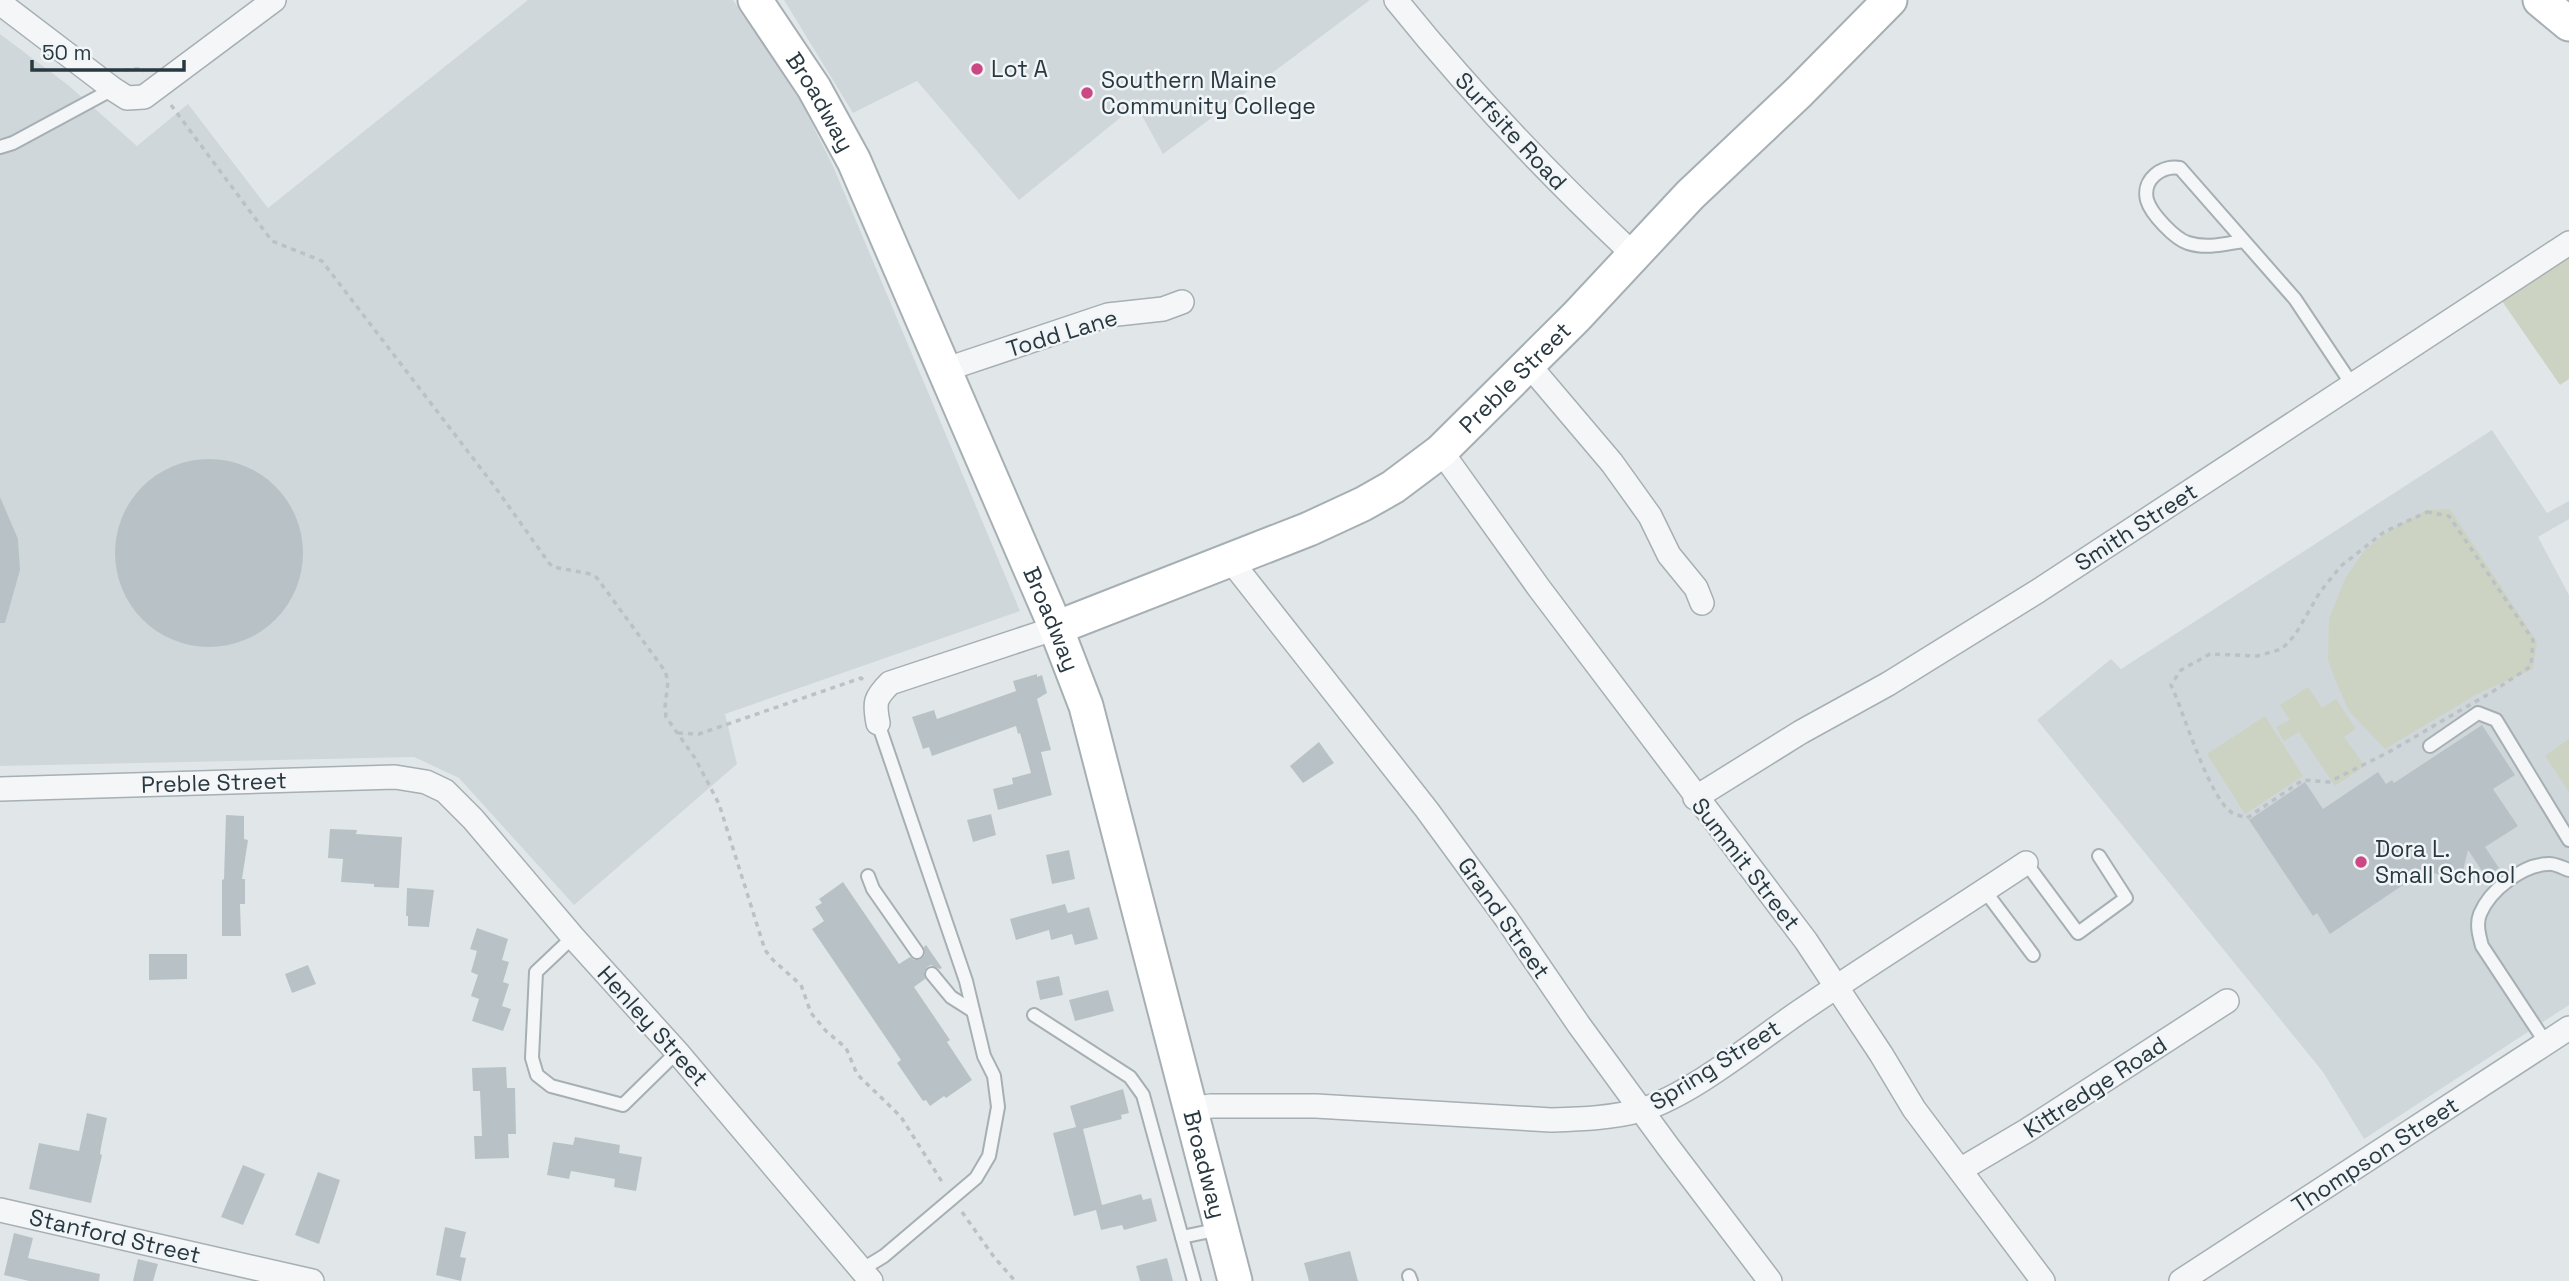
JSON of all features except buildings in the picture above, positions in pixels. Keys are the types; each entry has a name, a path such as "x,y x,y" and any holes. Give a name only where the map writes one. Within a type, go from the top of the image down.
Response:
{"street":[{"path":"0,3 127,98 144,97 274,0"},
{"name":"Broadway","path":"755,0 814,88 841,136 1056,628 1086,706 1236,1281"},
{"name":"Surfsite Road","path":"1396,0 1484,104 1547,171 1633,254"},
{"name":"Preble Street","path":"1056,628 1231,561 1363,504 1441,451 1576,317 1633,254 1890,0"},
{"path":"2540,0 2569,24"},
{"name":"Smith Street","path":"1695,797 1801,732 1888,684 2038,591 2569,243"},
{"name":"Todd Lane","path":"944,370 1108,315 1163,309 1182,302"},
{"path":"1528,364 1612,463 1650,516 1669,555 1696,588 1702,603"},
{"name":"Summit Street","path":"1441,451 1539,588 1806,942 1881,1054 1914,1109 2043,1281"},
{"name":"Grand Street","path":"1231,561 1427,810 1506,918 1579,1025 1770,1281"},
{"path":"878,723 874,705 880,693 890,683 1056,628"},
{"name":"Preble Street","path":"0,789 381,778 426,782"},
{"name":"Henley Street","path":"426,782 445,791 472,819 573,937 677,1052 866,1275"},
{"name":"Spring Street","path":"1190,1109 1211,1106 1316,1106 1551,1120 1642,1110 1681,1092 2026,863"},
{"name":"Kittredge Road","path":"1960,1170 2026,1131 2227,1001"},
{"name":"Thompson Street","path":"2181,1281 2569,1028"},
{"name":"Stanford Street","path":"0,1210 312,1281"}],"lane":[{"path":"0,147 13,143 113,89"},
{"path":"2243,241 2211,247 2185,243 2174,236 2147,201 2150,179 2161,170 2172,167 2180,169 2295,299 2353,386"},
{"path":"2430,746 2478,713 2496,720 2569,840"},
{"path":"866,1275 884,1256 976,1178 989,1156 998,1107 994,1076 984,1056 966,981 878,723"},
{"path":"2026,863 2078,933 2126,898 2099,856"},
{"path":"2546,1043 2482,946 2477,931 2479,915 2502,884 2526,870 2550,863 2569,870"},
{"path":"868,876 873,890 917,952"},
{"path":"1985,891 2033,956"},
{"path":"573,937 536,972 532,1058 537,1075 551,1086 623,1105 677,1052"},
{"path":"932,974 950,997 973,1011"},
{"path":"1034,1014 1130,1077 1143,1095 1194,1281"},
{"path":"1182,1237 1221,1229"}],"path":[{"path":"172,106 272,241 322,261 553,567 591,574 597,578 665,671 668,681 666,717 711,786 719,804 765,950 802,985 811,1013 826,1031 846,1048 857,1074 901,1117 940,1179"},
{"path":"2427,512 2449,516 2533,640 2530,666 2492,692 2387,753 2329,782 2303,780 2246,818 2231,813 2219,796 2199,758 2171,685 2182,670 2210,654 2257,656 2282,649 2295,635 2320,592 2341,566 2358,551 2384,532 2427,512"},
{"path":"678,733 699,734 861,678 880,693"},
{"path":"959,1208 1015,1281"}],"shaded area":[{"path":"528,0 733,0 800,100 833,166 1020,611 725,714 737,764 574,905 459,778 414,757 0,766 0,34 68,85 137,146 188,104 268,208"},
{"name":"Southern Maine Community College","path":"784,0 1370,0 1163,154 1136,105 1019,200 917,81 853,113"},
{"name":"Dora L. Small School","path":"2492,430 2547,513 2569,501 2569,519 2538,537 2569,595 2569,1005 2364,1139 2323,1072 2037,720 2111,659 2121,669"}],"green space":[{"path":"2569,255 2569,379 2560,385 2502,301"},
{"path":"2450,509 2537,642 2533,669 2477,694 2385,749 2349,711 2335,679 2328,660 2329,619 2345,579 2364,551 2391,529 2427,510"},
{"path":"2308,687 2322,708 2336,699 2356,729 2344,737 2365,766 2335,786 2299,732 2284,741 2276,727 2290,720 2280,705"},
{"path":"2265,716 2303,776 2245,814 2207,754"},
{"path":"2569,739 2569,792 2545,756"}],"place":[{"name":"Lot A","path":"977,69"},
{"name":"Southern Maine Community College","path":"1087,93"},
{"name":"Dora L. Small School","path":"2361,862"}]}
